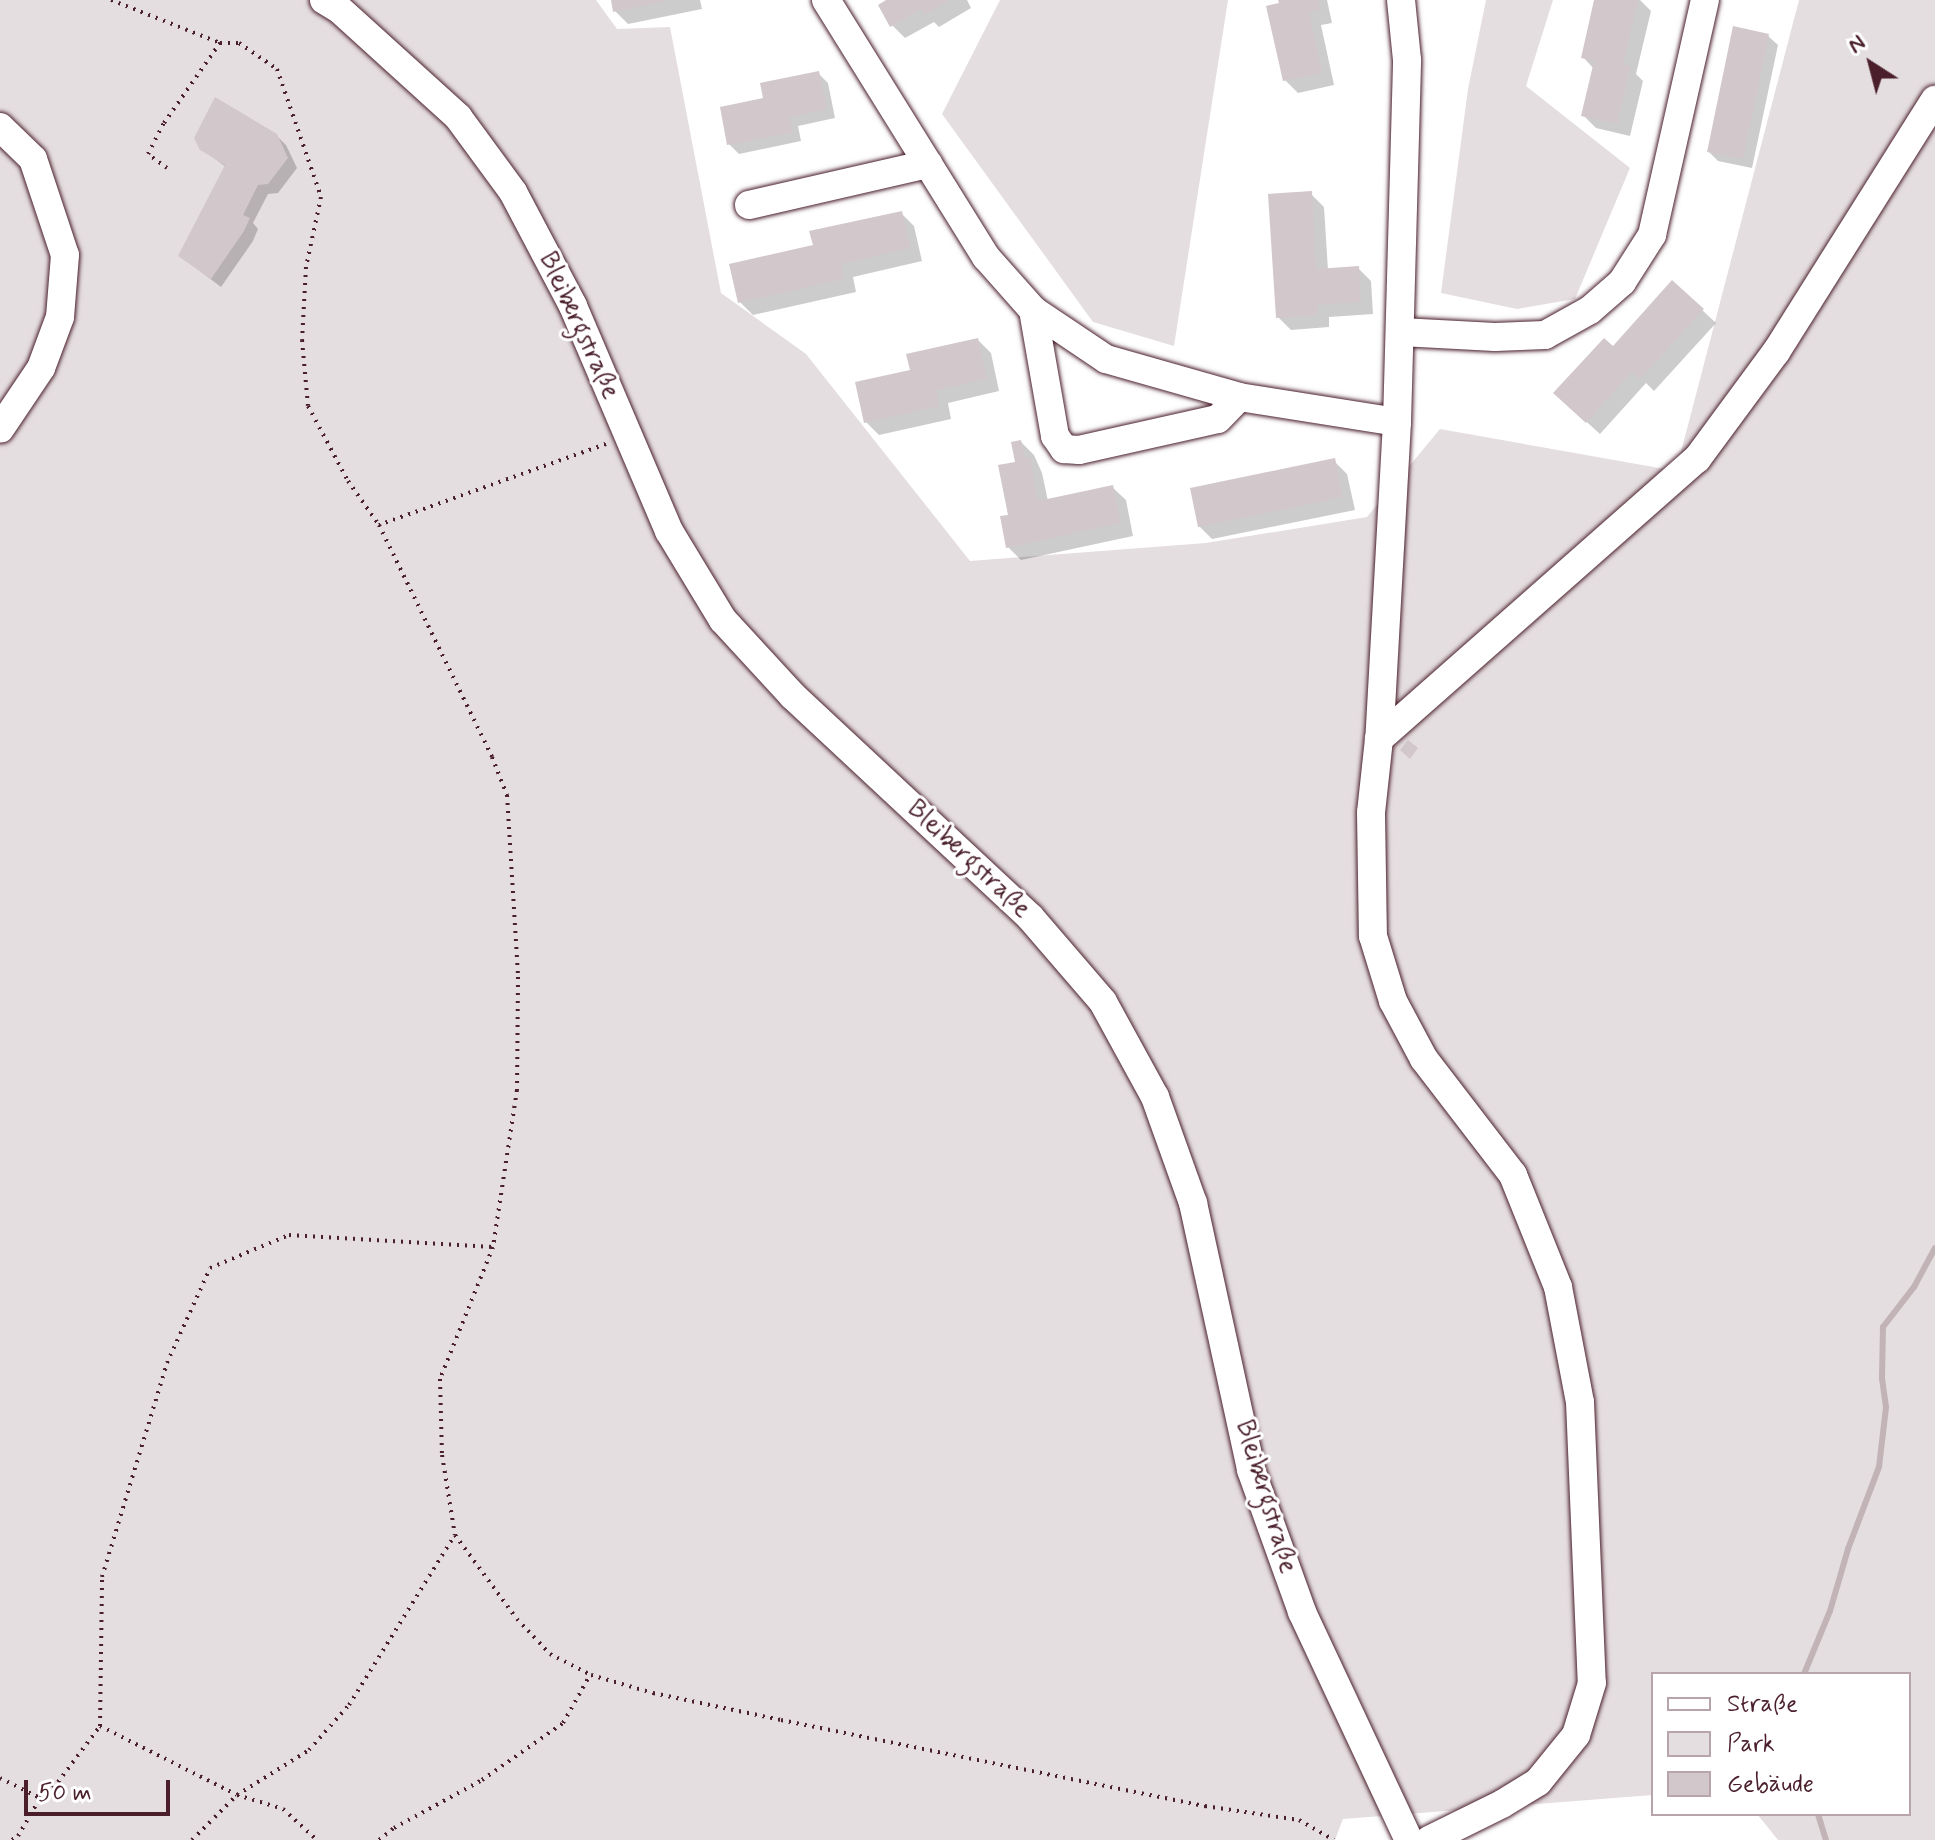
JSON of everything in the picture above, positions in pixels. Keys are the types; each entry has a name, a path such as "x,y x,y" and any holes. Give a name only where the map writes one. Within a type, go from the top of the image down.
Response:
{"street":[{"name":"Bleibergstraße","path":"324,0 339,9 458,117 513,192 573,306 669,531 723,620 793,696 1030,917 1103,1002 1155,1097 1193,1203 1251,1470 1292,1584 1409,1840"},
{"path":"826,0 986,257 1033,310 1106,359 1239,397 1397,422"},
{"path":"1401,0 1407,60 1401,332 1379,739 1371,813 1373,936 1393,1001 1424,1059 1513,1175 1558,1287 1580,1402 1592,1683 1576,1735 1538,1782 1502,1804 1429,1840"},
{"path":"1401,332 1495,337 1545,335 1590,310 1622,282 1652,235 1705,0"},
{"path":"1379,739 1697,459 1739,407 1776,352 1935,100"},
{"path":"0,127 33,159 65,255 60,317 51,343 41,368 0,429"},
{"path":"749,205 928,164"},
{"path":"1033,310 1055,436 1064,449 1079,450 1218,419 1239,397"}],"path":[{"path":"111,0 220,43 239,43 277,69 321,197 306,267 302,340 308,406 348,481 379,525 492,757 507,795 518,977 517,1090 493,1247 440,1379 442,1455 455,1535 517,1619 550,1654 591,1675 653,1693 781,1720 1205,1806 1299,1820 1334,1840"},
{"path":"167,168 148,154 164,123 220,43"},
{"path":"379,525 627,437"},
{"path":"12,1840 18,1836 40,1798 58,1782 100,1726 102,1577 167,1363 210,1268 289,1235 493,1247"},
{"path":"192,1840 237,1795 309,1750 349,1705 455,1535"},
{"path":"379,1840 394,1828 482,1780 563,1723 591,1675"},
{"path":"100,1726 237,1795 283,1809 317,1840"},
{"path":"0,1778 40,1798"}],"green space":[{"path":"0,0 596,0 617,29 670,27 721,293 806,354 970,561 1206,543 1367,517 1440,429 1676,471 1799,0 1935,0 1935,1840 1778,1840 1759,1816 1911,1816 1911,1672 1651,1672 1651,1795 1343,1819 1335,1840 0,1840"},
{"path":"1000,0 1228,0 1174,346 1093,322 942,114"},
{"path":"1486,0 1553,0 1526,86 1630,168 1575,299 1517,309 1441,293 1468,89"}],"building":[{"path":"611,0 667,0 667,1 613,12"},
{"path":"886,0 950,0 924,15 921,9 890,27 878,5"},
{"path":"1278,0 1318,0 1320,10 1309,12 1322,73 1283,81 1266,6 1279,3"},
{"path":"1594,0 1638,0 1623,64 1631,66 1617,124 1581,116 1594,61 1581,58"},
{"path":"1733,26 1769,34 1743,159 1707,152"},
{"path":"819,71 827,109 790,117 793,132 727,145 720,107 763,98 760,83"},
{"path":"215,97 277,134 288,158 268,184 258,185 243,215 250,218 244,231 211,279 178,256 225,165 200,150 194,138"},
{"path":"1312,191 1316,269 1359,266 1361,302 1317,305 1317,315 1276,318 1268,194"},
{"path":"902,211 910,248 841,264 844,279 738,303 729,264 813,245 809,231"},
{"path":"1672,280 1704,309 1640,379 1632,372 1586,423 1553,393 1604,338 1613,346"},
{"path":"978,338 987,379 936,390 939,406 864,423 855,382 910,370 906,354"},
{"path":"1021,440 1025,458 1030,458 1038,501 1113,485 1121,523 1006,548 1000,516 1008,515 998,465 1015,462 1011,442"},
{"path":"1335,458 1343,497 1198,527 1190,488"},
{"path":"1408,740 1418,748 1410,759 1400,750"}],"waterway":[{"path":"1805,1672 1830,1611 1848,1549 1879,1467 1886,1407 1882,1378 1883,1327 1914,1287 1935,1248"},
{"path":"1819,1816 1826,1840"}]}
